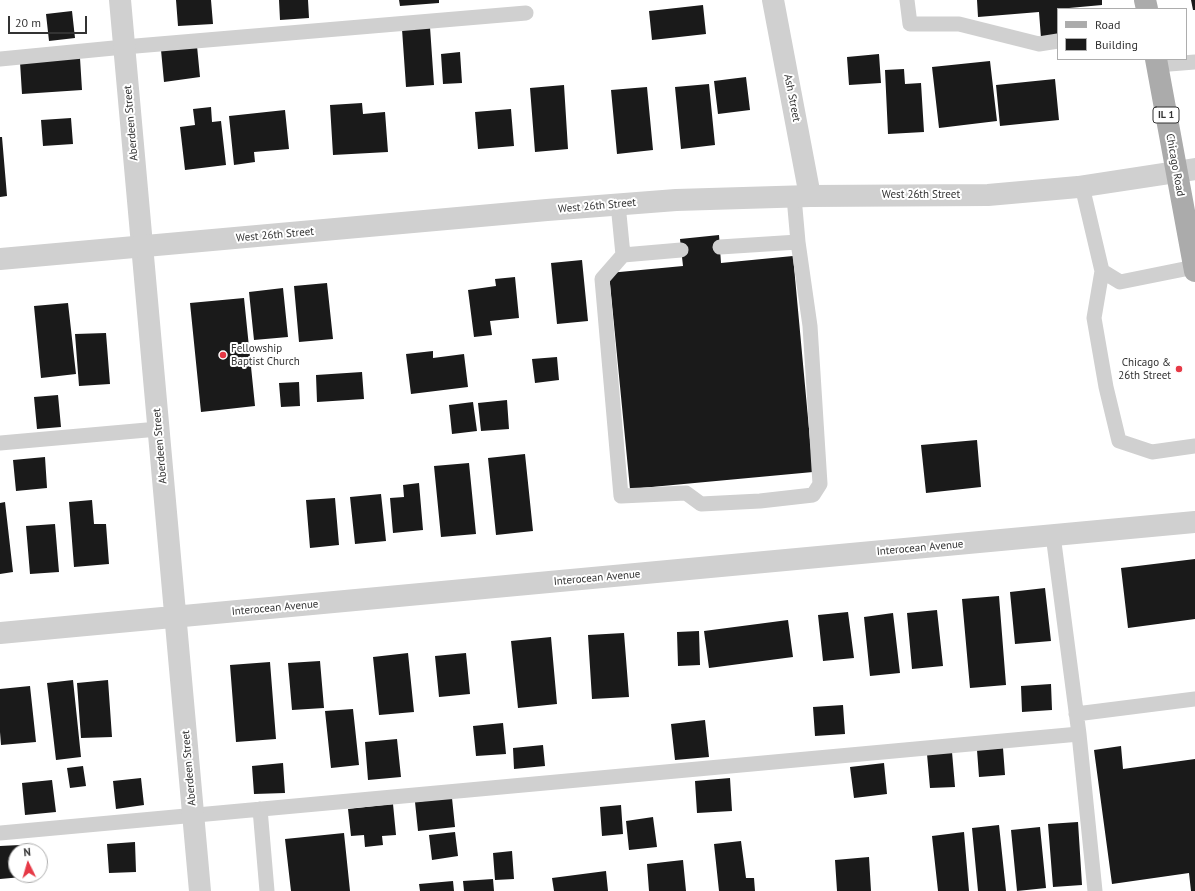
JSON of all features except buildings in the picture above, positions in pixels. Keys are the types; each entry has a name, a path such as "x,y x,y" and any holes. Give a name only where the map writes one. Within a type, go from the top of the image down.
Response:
{"main road":[{"name":"Chicago Road","path":"1157,62 1186,171 1195,269"}],"street":[{"name":"Aberdeen Street","path":"120,0 200,891"},
{"name":"Ash Street","path":"773,0 802,197"},
{"name":"West 26th Street","path":"0,259 676,200 988,195 1082,186 1186,171"},
{"name":"Interocean Avenue","path":"0,633 1195,522"}],"lane":[{"path":"907,0 910,24 959,24 1039,44 1057,41"},
{"path":"0,59 526,13"},
{"path":"1157,62 1195,62"},
{"path":"1082,186 1102,271 1094,318 1106,387 1119,441 1152,452 1195,446"},
{"path":"681,250 623,255 602,279 622,496 686,493 701,504 760,501 813,494 820,484 810,326 798,242 802,197"},
{"path":"618,204 623,255"},
{"path":"720,247 798,242"},
{"path":"1102,271 1120,282 1195,269"},
{"path":"0,443 158,429"},
{"path":"1053,535 1079,734 1095,891"},
{"path":"1076,714 1195,699"},
{"path":"0,833 1079,734"},
{"path":"260,809 267,891"}],"place":[{"name":"Fellowship Baptist Church","path":"223,355"},
{"name":"Chicago & 26th Street","path":"1179,369"}]}
